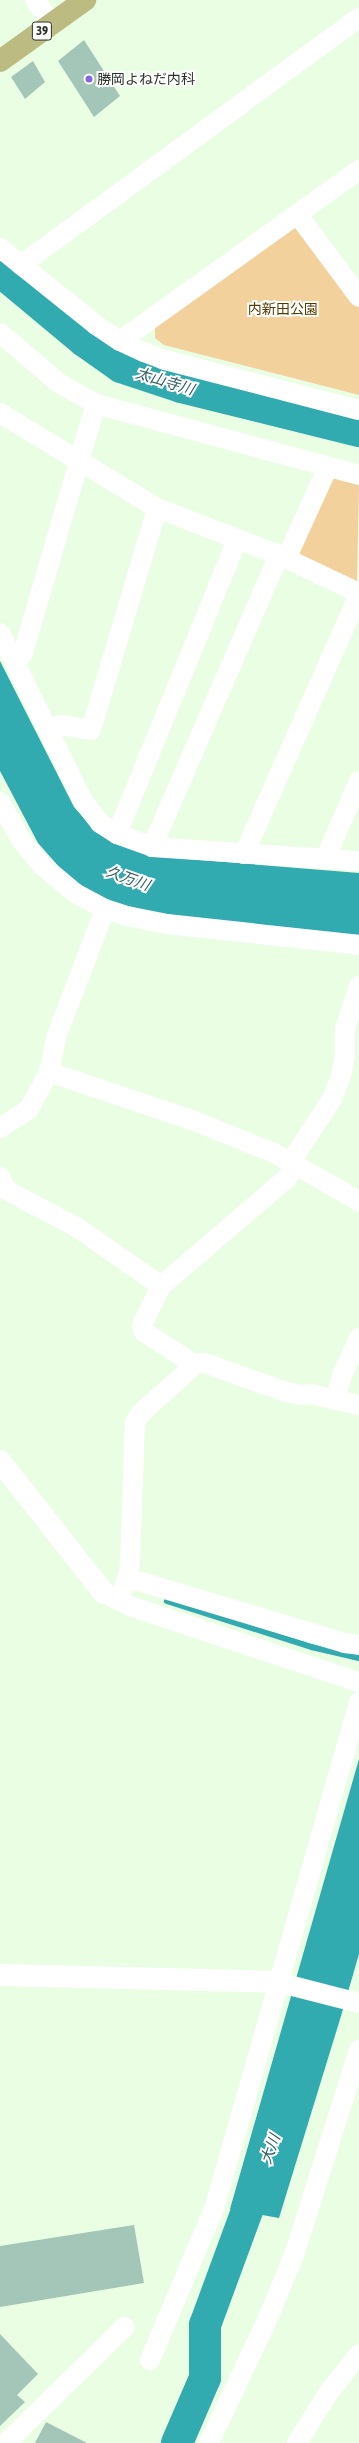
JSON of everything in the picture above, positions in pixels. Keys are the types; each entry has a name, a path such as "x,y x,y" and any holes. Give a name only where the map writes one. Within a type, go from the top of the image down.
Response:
{"main road":[{"name":"39","path":"0,61 85,0"}],"street":[{"path":"35,0 52,24"},
{"path":"21,265 359,18"},
{"path":"120,341 359,170"},
{"path":"298,215 359,297"},
{"path":"0,248 120,341 165,360 359,410"},
{"path":"0,333 59,383 96,404 359,475"},
{"path":"16,662 23,653 96,404"},
{"path":"1,418 79,460 157,508 283,557 359,594 244,854"},
{"path":"152,847 283,557 328,467"},
{"path":"48,729 60,725 91,730 157,508"},
{"path":"118,834 237,540"},
{"path":"0,633 16,662 83,802 100,823 118,834 152,847 359,861"},
{"path":"325,859 359,781"},
{"path":"0,802 21,840 44,867 75,893 105,909 127,916 167,924 359,945"},
{"path":"0,1128 28,1109 49,1072 56,1035 105,909"},
{"path":"111,1596 128,1578 133,1523 135,1423 142,1413 190,1369 188,1360 144,1332 142,1325 161,1286 286,1179 293,1164 333,1097 341,1076 345,1055 345,1029 359,986"},
{"path":"49,1072 192,1120 293,1164 359,1200"},
{"path":"2,1185 78,1228 161,1286"},
{"path":"335,1400 342,1375 359,1338"},
{"path":"189,1364 205,1363 283,1391 359,1405"},
{"path":"0,1461 111,1596 359,1682"},
{"path":"128,1578 345,1643 359,1645"},
{"path":"150,2360 215,2206 281,1982 359,1702"},
{"path":"0,1975 281,1982 359,2002"},
{"path":"209,2443 268,2318 294,2255 359,2050"},
{"path":"6,2443 125,2327"},
{"path":"297,2443 329,2392 359,2354"}],"green space":[{"name":"内新田公園","path":"297,220 359,304 359,395 164,345 155,338 155,320"},
{"path":"334,475 359,482 357,584 296,555"}],"water":[{"name":"久万川","path":"0,661 74,807 93,828 151,856 359,873 359,937 143,912 99,897 67,876 38,843 0,771"},
{"path":"359,1759 359,1954 279,2218 230,2209"}],"building":[{"name":"勝岡よねだ内科","path":"84,40 120,96 94,117 58,61"},
{"path":"33,61 45,82 25,99 11,77"},
{"path":"134,2225 144,2283 0,2307 0,2246"},
{"path":"0,2334 38,2374 17,2395 25,2402 0,2426"},
{"path":"46,2422 87,2443 35,2443"}],"waterway":[{"name":"太山寺川","path":"0,271 84,341 121,367 181,387 359,431"},
{"path":"167,1601 312,1647 359,1658"},
{"name":"大川","path":"177,2443 205,2378 205,2325 262,2170"}],"place":[{"name":"勝岡よねだ内科","path":"89,79"}]}
